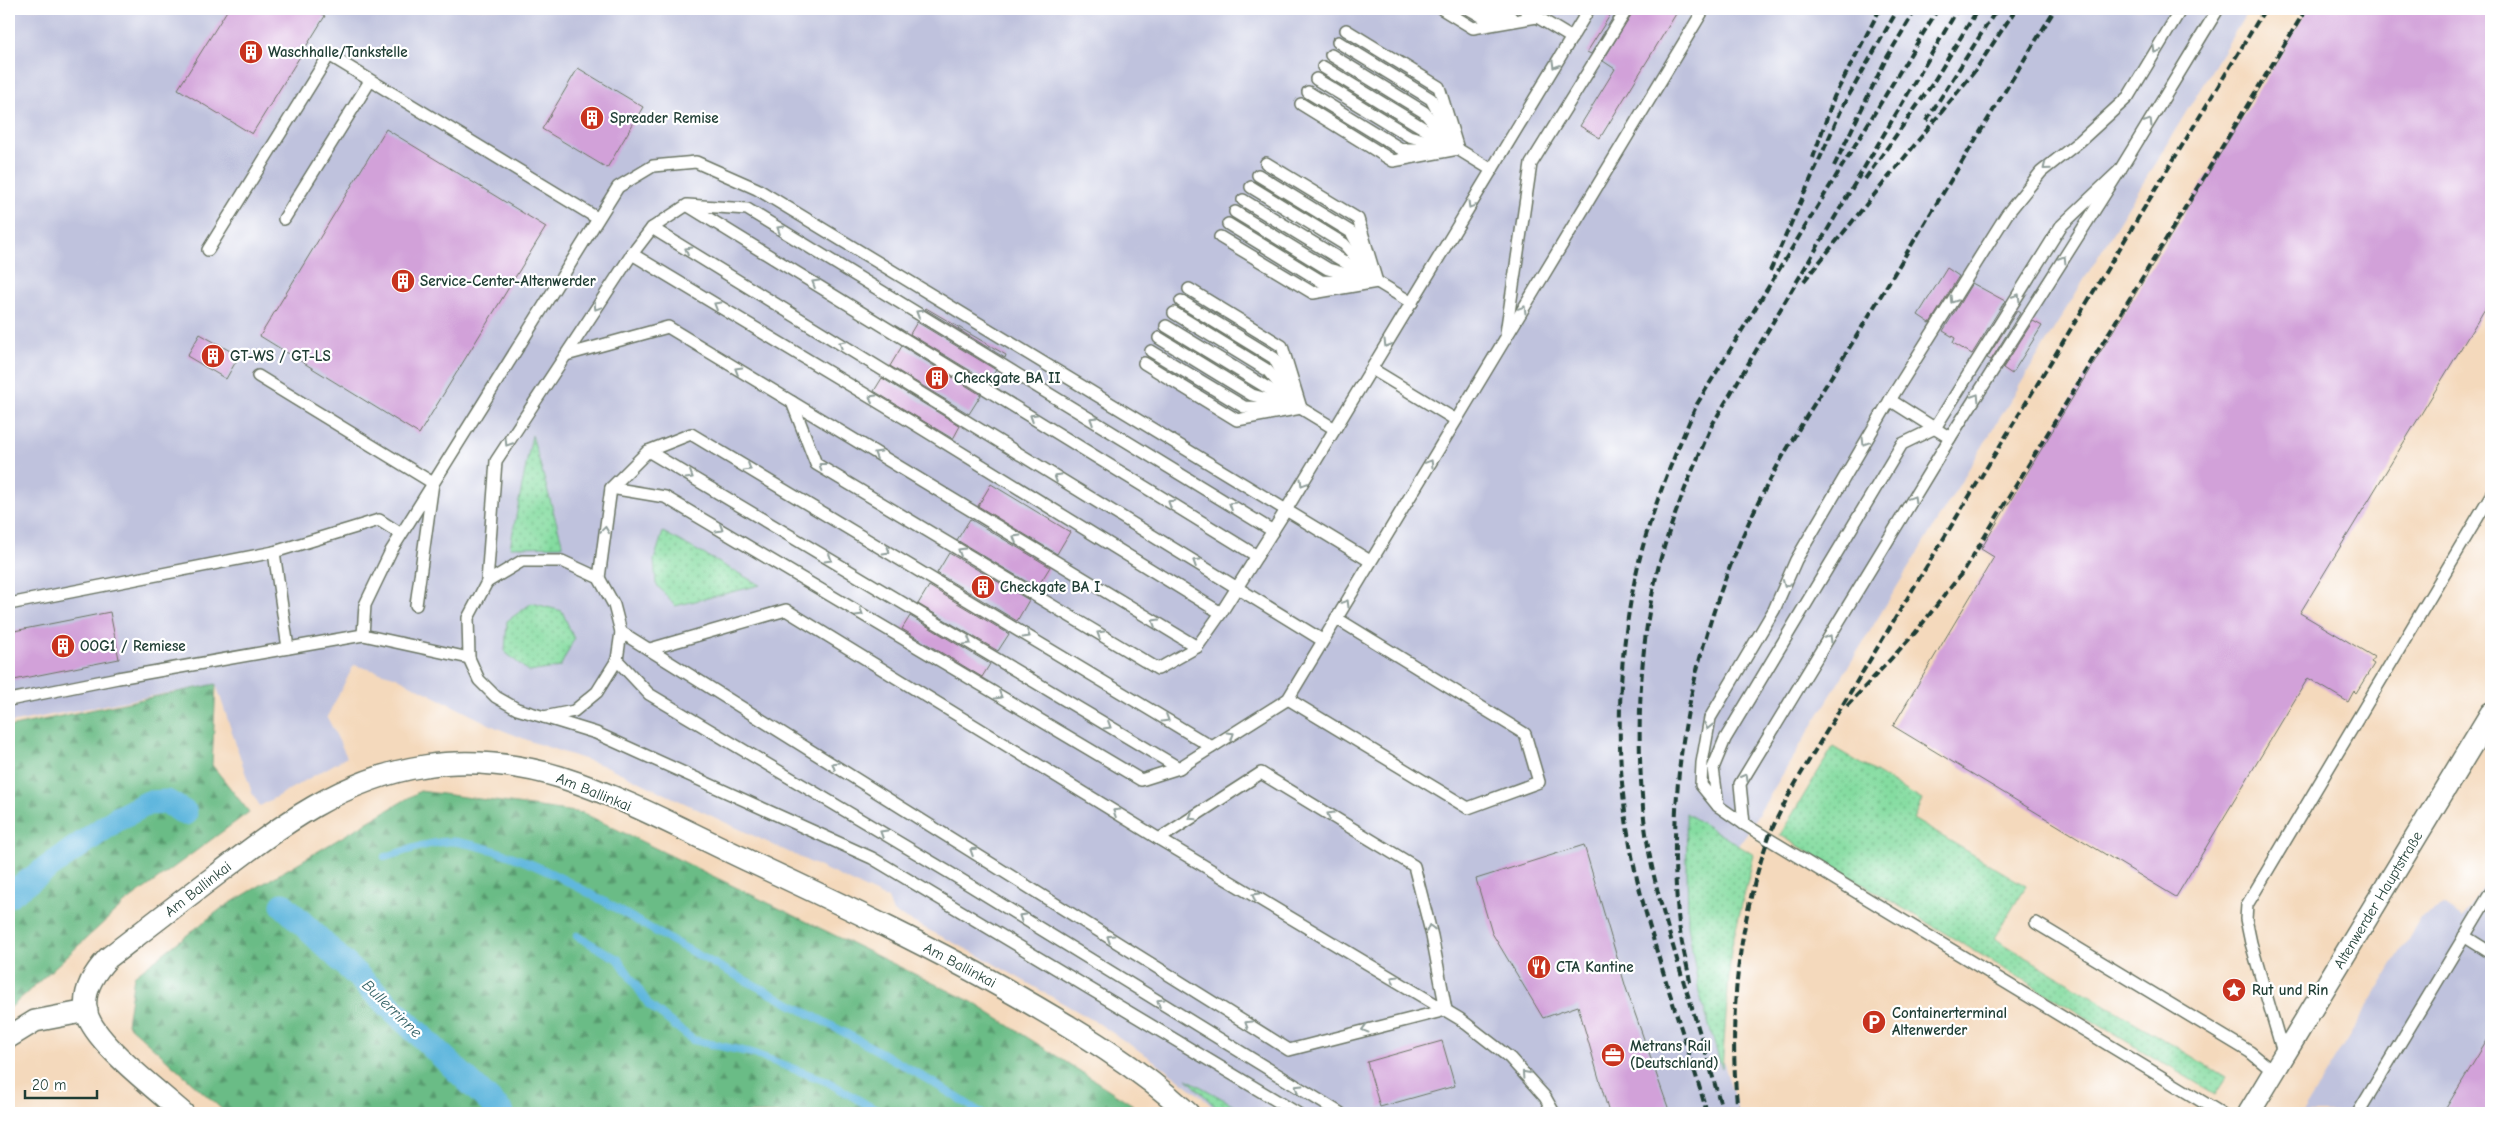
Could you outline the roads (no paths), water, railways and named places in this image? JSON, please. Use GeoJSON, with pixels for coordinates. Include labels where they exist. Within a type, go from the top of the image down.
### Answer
{"type":"FeatureCollection","features":[{"type":"Feature","properties":{"kind":"street","name":"Altenwerder Hauptstraße"},"geometry":{"type":"LineString","coordinates":[[2249,1113],[2491,713]]}},
{"type":"Feature","properties":{"kind":"street","name":"Am Ballinkai"},"geometry":{"type":"LineString","coordinates":[[87,1011],[89,984],[108,958],[252,848],[314,805],[354,784],[398,771],[427,765],[496,764],[558,777],[589,788],[884,925],[981,975],[1074,1028],[1126,1063],[1188,1113]]}},
{"type":"Feature","properties":{"kind":"street"},"geometry":{"type":"LineString","coordinates":[[9,1037],[35,1021],[87,1011],[95,1029],[130,1066],[183,1113]]}},
{"type":"Feature","properties":{"kind":"lane"},"geometry":{"type":"LineString","coordinates":[[1442,9],[1474,28],[1534,11]]}},
{"type":"Feature","properties":{"kind":"lane"},"geometry":{"type":"LineString","coordinates":[[1469,9],[1481,16],[1534,11]]}},
{"type":"Feature","properties":{"kind":"lane"},"geometry":{"type":"LineString","coordinates":[[1507,9],[1534,11]]}},
{"type":"Feature","properties":{"kind":"lane"},"geometry":{"type":"LineString","coordinates":[[1524,9],[1534,11],[1572,38]]}},
{"type":"Feature","properties":{"kind":"lane"},"geometry":{"type":"LineString","coordinates":[[792,402],[816,464],[1158,669],[1197,647],[1221,614],[1589,9]]}},
{"type":"Feature","properties":{"kind":"lane"},"geometry":{"type":"LineString","coordinates":[[1505,339],[1531,164],[1627,9]]}},
{"type":"Feature","properties":{"kind":"lane"},"geometry":{"type":"LineString","coordinates":[[611,488],[666,497],[1141,780],[1179,768],[1288,699],[1704,9]]}},
{"type":"Feature","properties":{"kind":"lane"},"geometry":{"type":"LineString","coordinates":[[2181,9],[2128,97],[2080,141],[2040,172],[2007,214],[1890,400],[1796,560],[1774,610],[1710,718],[1702,763],[1701,785],[1718,806],[1744,824],[2221,1113]]}},
{"type":"Feature","properties":{"kind":"lane"},"geometry":{"type":"LineString","coordinates":[[1744,824],[1740,784],[1950,438],[2120,170],[2218,9]]}},
{"type":"Feature","properties":{"kind":"lane"},"geometry":{"type":"LineString","coordinates":[[1346,30],[1438,87],[1458,149]]}},
{"type":"Feature","properties":{"kind":"lane"},"geometry":{"type":"LineString","coordinates":[[1338,42],[1431,99],[1458,149]]}},
{"type":"Feature","properties":{"kind":"lane"},"geometry":{"type":"LineString","coordinates":[[208,250],[329,55],[597,218]]}},
{"type":"Feature","properties":{"kind":"lane"},"geometry":{"type":"LineString","coordinates":[[1331,55],[1424,112],[1458,149]]}},
{"type":"Feature","properties":{"kind":"lane"},"geometry":{"type":"LineString","coordinates":[[1323,67],[1492,170]]}},
{"type":"Feature","properties":{"kind":"lane"},"geometry":{"type":"LineString","coordinates":[[1316,79],[1408,136],[1458,149]]}},
{"type":"Feature","properties":{"kind":"lane"},"geometry":{"type":"LineString","coordinates":[[284,219],[370,80]]}},
{"type":"Feature","properties":{"kind":"lane"},"geometry":{"type":"LineString","coordinates":[[1308,92],[1401,149],[1458,149]]}},
{"type":"Feature","properties":{"kind":"lane"},"geometry":{"type":"LineString","coordinates":[[1300,104],[1393,161],[1458,149]]}},
{"type":"Feature","properties":{"kind":"lane"},"geometry":{"type":"LineString","coordinates":[[363,635],[366,605],[402,534],[618,187],[652,166],[696,162],[757,189],[1370,561]]}},
{"type":"Feature","properties":{"kind":"lane"},"geometry":{"type":"LineString","coordinates":[[1266,163],[1358,220],[1377,282]]}},
{"type":"Feature","properties":{"kind":"lane"},"geometry":{"type":"LineString","coordinates":[[1718,806],[1713,768],[1724,739],[1902,444],[1935,428],[2062,226],[2120,170]]}},
{"type":"Feature","properties":{"kind":"lane"},"geometry":{"type":"LineString","coordinates":[[1258,175],[1351,232],[1377,282]]}},
{"type":"Feature","properties":{"kind":"lane"},"geometry":{"type":"LineString","coordinates":[[1251,187],[1344,244],[1377,282]]}},
{"type":"Feature","properties":{"kind":"lane"},"geometry":{"type":"LineString","coordinates":[[1243,200],[1412,302]]}},
{"type":"Feature","properties":{"kind":"lane"},"geometry":{"type":"LineString","coordinates":[[687,205],[1257,556]]}},
{"type":"Feature","properties":{"kind":"lane"},"geometry":{"type":"LineString","coordinates":[[1273,530],[747,209],[687,205],[652,228],[632,254],[496,461],[487,582],[468,618],[469,658],[479,680],[496,697],[517,709],[596,733],[872,858],[1297,1113]]}},
{"type":"Feature","properties":{"kind":"lane"},"geometry":{"type":"LineString","coordinates":[[1235,212],[1328,269],[1377,282]]}},
{"type":"Feature","properties":{"kind":"lane"},"geometry":{"type":"LineString","coordinates":[[1228,224],[1321,281],[1377,282]]}},
{"type":"Feature","properties":{"kind":"lane"},"geometry":{"type":"LineString","coordinates":[[652,228],[1322,640]]}},
{"type":"Feature","properties":{"kind":"lane"},"geometry":{"type":"LineString","coordinates":[[1220,237],[1313,294],[1377,282]]}},
{"type":"Feature","properties":{"kind":"lane"},"geometry":{"type":"LineString","coordinates":[[632,254],[913,423],[1221,614]]}},
{"type":"Feature","properties":{"kind":"lane"},"geometry":{"type":"LineString","coordinates":[[1189,289],[1282,346],[1301,408]]}},
{"type":"Feature","properties":{"kind":"lane"},"geometry":{"type":"LineString","coordinates":[[1181,301],[1274,358],[1301,408]]}},
{"type":"Feature","properties":{"kind":"lane"},"geometry":{"type":"LineString","coordinates":[[1174,313],[1267,370],[1301,408]]}},
{"type":"Feature","properties":{"kind":"lane"},"geometry":{"type":"LineString","coordinates":[[1166,326],[1335,429]]}},
{"type":"Feature","properties":{"kind":"lane"},"geometry":{"type":"LineString","coordinates":[[566,355],[668,327],[1197,647]]}},
{"type":"Feature","properties":{"kind":"lane"},"geometry":{"type":"LineString","coordinates":[[1159,338],[1252,395],[1301,408]]}},
{"type":"Feature","properties":{"kind":"lane"},"geometry":{"type":"LineString","coordinates":[[1151,351],[1244,407],[1301,408]]}},
{"type":"Feature","properties":{"kind":"lane"},"geometry":{"type":"LineString","coordinates":[[1144,363],[1237,420],[1301,408]]}},
{"type":"Feature","properties":{"kind":"lane"},"geometry":{"type":"LineString","coordinates":[[1372,368],[1456,420]]}},
{"type":"Feature","properties":{"kind":"lane"},"geometry":{"type":"LineString","coordinates":[[258,376],[433,484]]}},
{"type":"Feature","properties":{"kind":"lane"},"geometry":{"type":"LineString","coordinates":[[1890,400],[1950,438]]}},
{"type":"Feature","properties":{"kind":"lane"},"geometry":{"type":"LineString","coordinates":[[599,578],[611,488],[648,450],[691,434],[1212,746]]}},
{"type":"Feature","properties":{"kind":"lane"},"geometry":{"type":"LineString","coordinates":[[648,450],[1179,768]]}},
{"type":"Feature","properties":{"kind":"lane"},"geometry":{"type":"LineString","coordinates":[[416,605],[433,484]]}},
{"type":"Feature","properties":{"kind":"lane"},"geometry":{"type":"LineString","coordinates":[[2279,1064],[2246,919],[2247,905],[2491,495]]}},
{"type":"Feature","properties":{"kind":"lane"},"geometry":{"type":"LineString","coordinates":[[9,604],[274,552],[379,520],[402,534]]}},
{"type":"Feature","properties":{"kind":"lane"},"geometry":{"type":"LineString","coordinates":[[274,552],[288,648]]}},
{"type":"Feature","properties":{"kind":"lane"},"geometry":{"type":"LineString","coordinates":[[487,582],[522,561],[562,561],[599,578],[614,604],[620,632],[617,660],[597,692],[574,711],[544,717]]}},
{"type":"Feature","properties":{"kind":"lane"},"geometry":{"type":"LineString","coordinates":[[650,649],[786,610],[1159,839],[1446,1010],[1487,1038],[1510,1058],[1544,1097],[1554,1113]]}},
{"type":"Feature","properties":{"kind":"lane"},"geometry":{"type":"LineString","coordinates":[[1288,699],[1468,808],[1539,782],[1524,734],[1336,618]]}},
{"type":"Feature","properties":{"kind":"lane"},"geometry":{"type":"LineString","coordinates":[[620,632],[1289,1050],[1446,1010]]}},
{"type":"Feature","properties":{"kind":"lane"},"geometry":{"type":"LineString","coordinates":[[9,700],[363,635],[469,658]]}},
{"type":"Feature","properties":{"kind":"lane"},"geometry":{"type":"LineString","coordinates":[[617,660],[649,694],[950,873],[1340,1113]]}},
{"type":"Feature","properties":{"kind":"lane"},"geometry":{"type":"LineString","coordinates":[[1159,839],[1261,772],[1414,866],[1432,936],[1446,1010]]}},
{"type":"Feature","properties":{"kind":"lane"},"geometry":{"type":"LineString","coordinates":[[2358,1113],[2491,892]]}},
{"type":"Feature","properties":{"kind":"lane"},"geometry":{"type":"LineString","coordinates":[[2036,923],[2250,1052],[2279,1064]]}},
{"type":"Feature","properties":{"kind":"lane"},"geometry":{"type":"LineString","coordinates":[[2464,936],[2491,953]]}},
{"type":"Feature","properties":{"kind":"waterway","name":"Bullerrinne"},"geometry":{"type":"LineString","coordinates":[[9,895],[117,819],[148,803],[167,802],[185,813]]}},
{"type":"Feature","properties":{"kind":"waterway"},"geometry":{"type":"LineString","coordinates":[[385,857],[441,842],[458,842],[489,849],[519,859],[577,886],[687,949],[873,1048],[946,1090],[981,1113]]}},
{"type":"Feature","properties":{"kind":"waterway","name":"Bullerrinne"},"geometry":{"type":"LineString","coordinates":[[283,905],[502,1113]]}},
{"type":"Feature","properties":{"kind":"waterway"},"geometry":{"type":"LineString","coordinates":[[577,936],[619,960],[649,1005],[693,1040],[752,1053],[828,1082],[881,1113]]}},
{"type":"Feature","properties":{"kind":"railway"},"geometry":{"type":"LineString","coordinates":[[1813,158],[1834,97],[1880,9]]}},
{"type":"Feature","properties":{"kind":"railway"},"geometry":{"type":"LineString","coordinates":[[1770,271],[1844,104],[1898,9]]}},
{"type":"Feature","properties":{"kind":"railway"},"geometry":{"type":"LineString","coordinates":[[1834,166],[1886,59],[1916,9]]}},
{"type":"Feature","properties":{"kind":"railway"},"geometry":{"type":"LineString","coordinates":[[1707,1113],[1651,932],[1628,836],[1621,766],[1620,694],[1627,624],[1638,565],[1644,541],[1668,471],[1697,404],[1938,9]]}},
{"type":"Feature","properties":{"kind":"railway"},"geometry":{"type":"LineString","coordinates":[[1723,1113],[1660,901],[1644,818],[1640,751],[1641,680],[1649,609],[1656,576],[1675,514],[1712,425],[1958,9]]}},
{"type":"Feature","properties":{"kind":"railway"},"geometry":{"type":"LineString","coordinates":[[1865,179],[1931,86],[1978,9]]}},
{"type":"Feature","properties":{"kind":"railway"},"geometry":{"type":"LineString","coordinates":[[1926,121],[1997,9]]}},
{"type":"Feature","properties":{"kind":"railway"},"geometry":{"type":"LineString","coordinates":[[1804,281],[1974,72],[2016,9]]}},
{"type":"Feature","properties":{"kind":"railway"},"geometry":{"type":"LineString","coordinates":[[1690,982],[1679,924],[1675,869],[1676,814],[1681,759],[1689,705],[1702,651],[1718,599],[1738,547],[1761,497],[1786,451],[2055,9]]}},
{"type":"Feature","properties":{"kind":"railway"},"geometry":{"type":"LineString","coordinates":[[1738,1113],[1734,1044],[1735,1010],[1742,942],[1748,908],[1757,875],[1776,820],[1811,757],[2265,9]]}},
{"type":"Feature","properties":{"kind":"railway"},"geometry":{"type":"LineString","coordinates":[[1847,706],[1915,633],[1965,569],[2306,9]]}},
{"type":"Feature","properties":{"kind":"place","name":"Waschhalle/Tankstelle"},"geometry":{"type":"Point","coordinates":[251,52]}},
{"type":"Feature","properties":{"kind":"place","name":"Spreader Remise"},"geometry":{"type":"Point","coordinates":[592,118]}},
{"type":"Feature","properties":{"kind":"place","name":"Service-Center-Altenwerder"},"geometry":{"type":"Point","coordinates":[403,281]}},
{"type":"Feature","properties":{"kind":"place","name":"GT-WS / GT-LS"},"geometry":{"type":"Point","coordinates":[213,356]}},
{"type":"Feature","properties":{"kind":"place","name":"Checkgate BA II"},"geometry":{"type":"Point","coordinates":[937,378]}},
{"type":"Feature","properties":{"kind":"place","name":"Checkgate BA I"},"geometry":{"type":"Point","coordinates":[983,587]}},
{"type":"Feature","properties":{"kind":"place","name":"OOG1 / Remiese"},"geometry":{"type":"Point","coordinates":[63,646]}},
{"type":"Feature","properties":{"kind":"place","name":"CTA Kantine"},"geometry":{"type":"Point","coordinates":[1539,967]}},
{"type":"Feature","properties":{"kind":"place","name":"Rut und Rin"},"geometry":{"type":"Point","coordinates":[2234,990]}},
{"type":"Feature","properties":{"kind":"place","name":"Containerterminal Altenwerder"},"geometry":{"type":"Point","coordinates":[1874,1022]}},
{"type":"Feature","properties":{"kind":"place","name":"Metrans Rail (Deutschland)"},"geometry":{"type":"Point","coordinates":[1613,1055]}}]}
